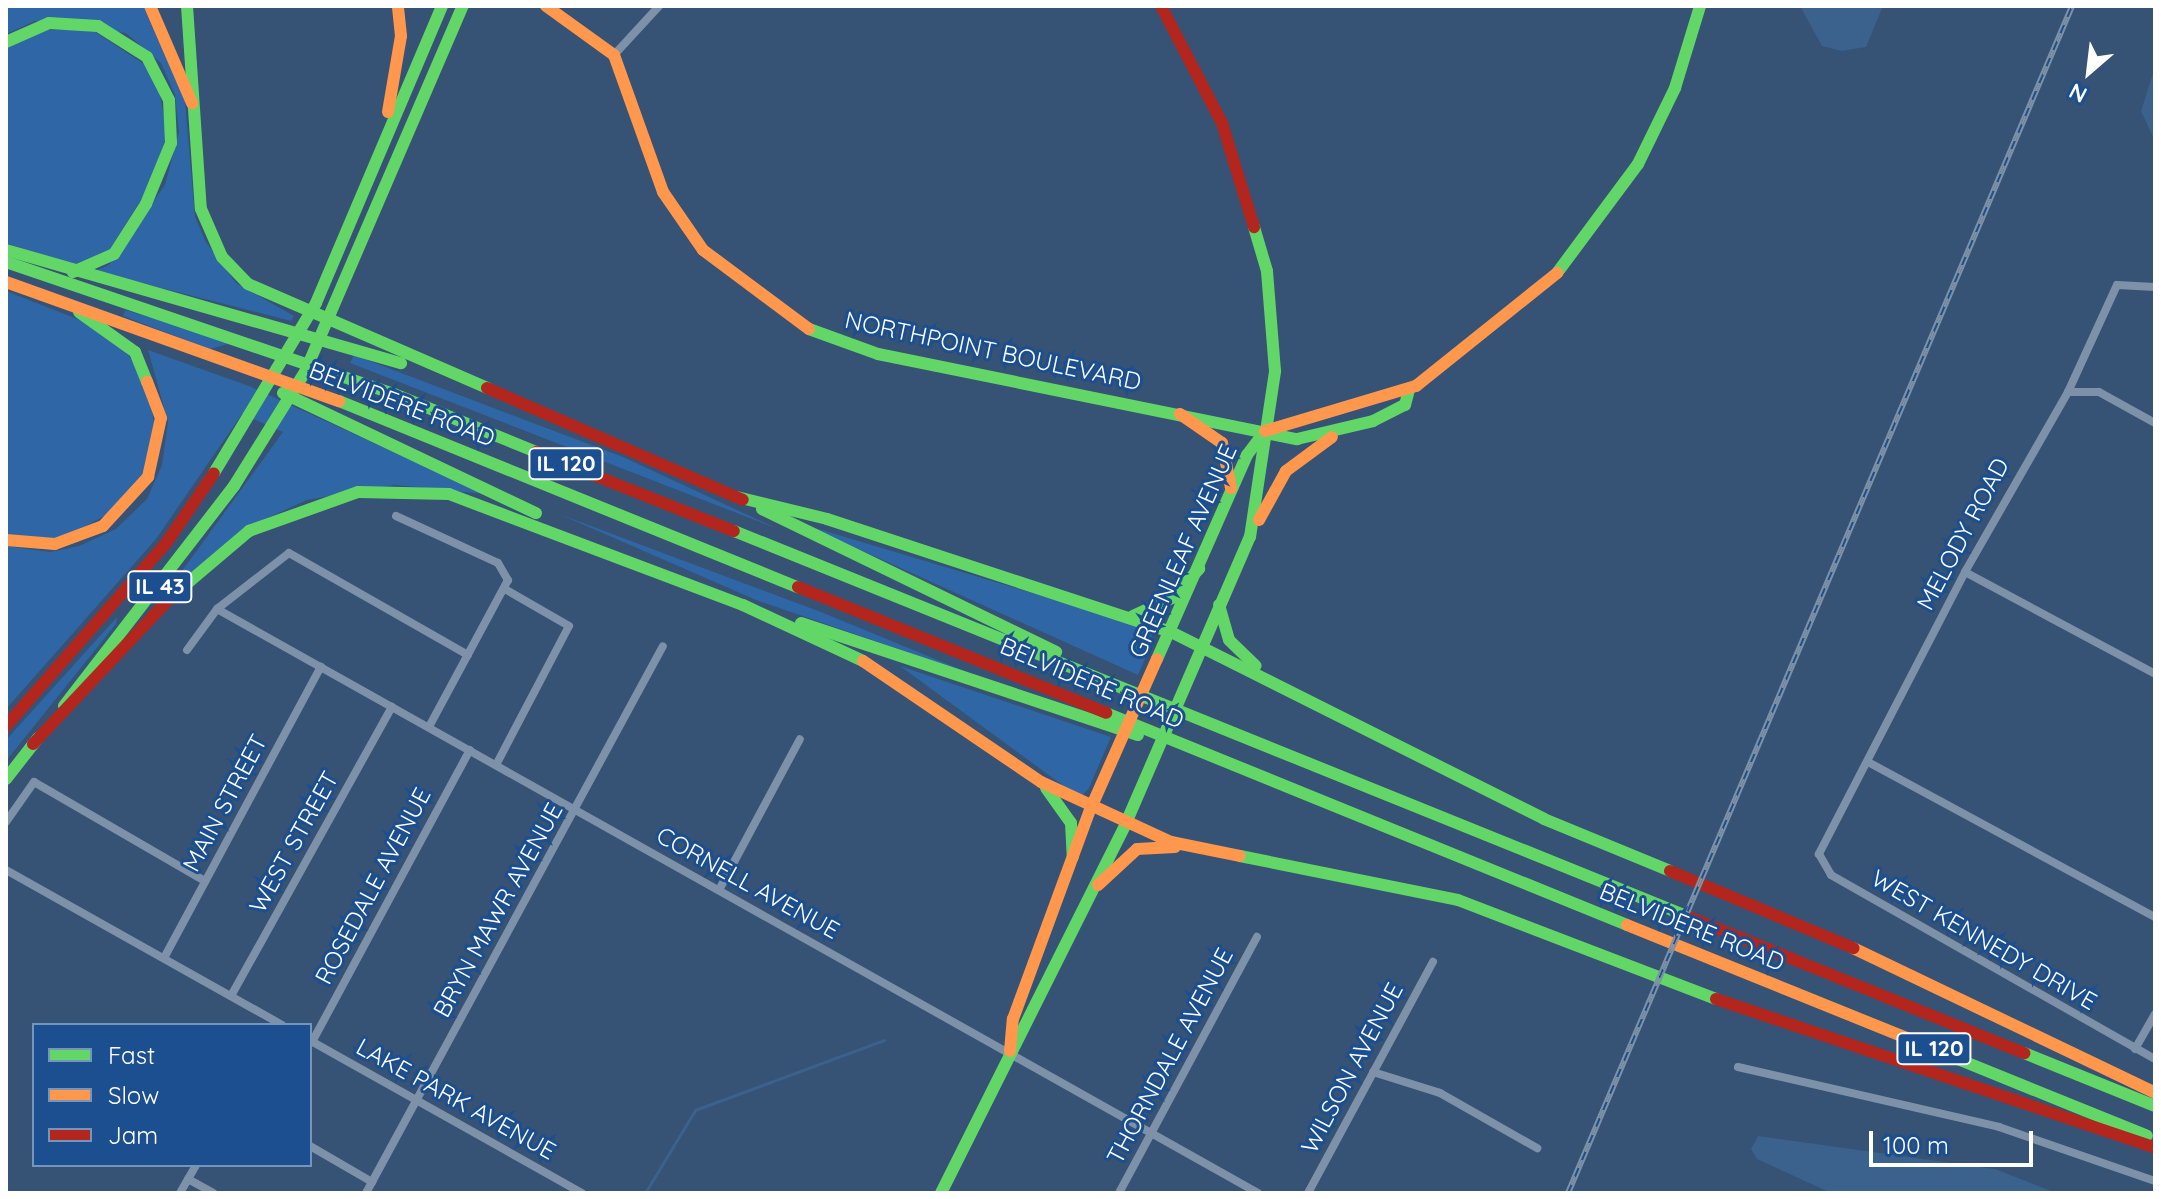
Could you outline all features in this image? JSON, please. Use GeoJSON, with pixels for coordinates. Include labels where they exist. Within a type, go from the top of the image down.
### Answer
{"type":"FeatureCollection","features":[{"type":"Feature","properties":{"kind":"main road"},"geometry":{"type":"LineString","coordinates":[[150,6],[192,103]]}},
{"type":"Feature","properties":{"kind":"main road"},"geometry":{"type":"LineString","coordinates":[[187,6],[201,209],[209,236],[238,275],[266,296],[737,497],[1119,684]]}},
{"type":"Feature","properties":{"kind":"main road"},"geometry":{"type":"LineString","coordinates":[[376,161],[395,86],[398,6]]}},
{"type":"Feature","properties":{"kind":"main road","name":"IL 43"},"geometry":{"type":"LineString","coordinates":[[6,726],[167,542],[257,412],[316,303],[442,6]]}},
{"type":"Feature","properties":{"kind":"main road","name":"IL 43"},"geometry":{"type":"LineString","coordinates":[[6,779],[157,590],[276,422],[336,311],[463,6]]}},
{"type":"Feature","properties":{"kind":"main road"},"geometry":{"type":"LineString","coordinates":[[546,6],[614,55]]}},
{"type":"Feature","properties":{"kind":"main road"},"geometry":{"type":"LineString","coordinates":[[1161,6],[1222,123],[1267,271],[1275,371],[1265,431],[1409,390],[1517,312],[1590,237],[1652,139],[1700,6]]}},
{"type":"Feature","properties":{"kind":"main road"},"geometry":{"type":"LineString","coordinates":[[6,42],[49,23],[98,26],[147,57],[169,100],[171,143],[146,204],[114,254],[73,272]]}},
{"type":"Feature","properties":{"kind":"main road","name":"NORTHPOINT BOULEVARD"},"geometry":{"type":"LineString","coordinates":[[614,55],[663,192],[708,255],[792,321],[878,354],[1174,410],[1297,439],[1350,431]]}},
{"type":"Feature","properties":{"kind":"main road"},"geometry":{"type":"LineString","coordinates":[[6,250],[73,272],[306,331],[499,398]]}},
{"type":"Feature","properties":{"kind":"main road","name":"BELVIDERE ROAD"},"geometry":{"type":"LineString","coordinates":[[6,262],[299,358],[1119,684],[2155,1106]]}},
{"type":"Feature","properties":{"kind":"main road","name":"BELVIDERE ROAD"},"geometry":{"type":"LineString","coordinates":[[6,282],[79,312],[344,403],[1100,716],[1641,930],[2155,1139]]}},
{"type":"Feature","properties":{"kind":"main road"},"geometry":{"type":"LineString","coordinates":[[6,540],[55,544],[103,526],[148,477],[156,454],[161,418],[135,352],[79,312]]}},
{"type":"Feature","properties":{"kind":"main road"},"geometry":{"type":"LineString","coordinates":[[202,356],[622,556]]}},
{"type":"Feature","properties":{"kind":"main road"},"geometry":{"type":"LineString","coordinates":[[1250,537],[1286,471],[1323,440],[1405,405],[1409,390]]}},
{"type":"Feature","properties":{"kind":"main road"},"geometry":{"type":"LineString","coordinates":[[1174,410],[1222,443],[1231,463],[1231,494]]}},
{"type":"Feature","properties":{"kind":"main road","name":"GREENLEAF AVENUE"},"geometry":{"type":"LineString","coordinates":[[1009,1056],[1013,1019],[1090,810],[1231,494],[1265,431]]}},
{"type":"Feature","properties":{"kind":"main road","name":"GREENLEAF AVENUE"},"geometry":{"type":"LineString","coordinates":[[941,1193],[1098,885],[1250,537],[1269,448],[1265,431]]}},
{"type":"Feature","properties":{"kind":"main road"},"geometry":{"type":"LineString","coordinates":[[33,744],[217,552],[314,502],[360,491],[449,494],[622,556],[743,605],[877,668],[1041,782],[1090,810],[1190,846],[1458,900],[1701,992],[2155,1148]]}},
{"type":"Feature","properties":{"kind":"main road"},"geometry":{"type":"LineString","coordinates":[[737,497],[1132,617],[1202,645],[1491,794],[1740,899],[2155,1093]]}},
{"type":"Feature","properties":{"kind":"main road"},"geometry":{"type":"LineString","coordinates":[[1132,617],[1172,598],[1199,569]]}},
{"type":"Feature","properties":{"kind":"main road"},"geometry":{"type":"LineString","coordinates":[[743,605],[1100,716]]}},
{"type":"Feature","properties":{"kind":"main road"},"geometry":{"type":"LineString","coordinates":[[1219,605],[1229,640],[1275,682]]}},
{"type":"Feature","properties":{"kind":"main road"},"geometry":{"type":"LineString","coordinates":[[1041,782],[1067,814],[1073,857]]}},
{"type":"Feature","properties":{"kind":"main road"},"geometry":{"type":"LineString","coordinates":[[1098,885],[1137,849],[1190,846]]}},
{"type":"Feature","properties":{"kind":"street"},"geometry":{"type":"LineString","coordinates":[[614,55],[659,6]]}},
{"type":"Feature","properties":{"kind":"street","name":"MELODY ROAD"},"geometry":{"type":"LineString","coordinates":[[1826,838],[1965,572],[2068,392],[2117,285],[2134,280],[2155,287]]}},
{"type":"Feature","properties":{"kind":"street"},"geometry":{"type":"LineString","coordinates":[[2068,392],[2099,392],[2155,423]]}},
{"type":"Feature","properties":{"kind":"street"},"geometry":{"type":"LineString","coordinates":[[396,516],[498,563],[505,589],[429,727]]}},
{"type":"Feature","properties":{"kind":"street"},"geometry":{"type":"LineString","coordinates":[[187,650],[217,609],[289,553],[468,655]]}},
{"type":"Feature","properties":{"kind":"street"},"geometry":{"type":"LineString","coordinates":[[1965,572],[2155,674]]}},
{"type":"Feature","properties":{"kind":"street"},"geometry":{"type":"LineString","coordinates":[[496,765],[568,625],[505,589]]}},
{"type":"Feature","properties":{"kind":"street","name":"CORNELL AVENUE"},"geometry":{"type":"LineString","coordinates":[[217,609],[1258,1193]]}},
{"type":"Feature","properties":{"kind":"street","name":"BRYN MAWR AVENUE"},"geometry":{"type":"LineString","coordinates":[[366,1193],[663,646]]}},
{"type":"Feature","properties":{"kind":"street","name":"MAIN STREET"},"geometry":{"type":"LineString","coordinates":[[164,958],[321,667]]}},
{"type":"Feature","properties":{"kind":"street","name":"WEST STREET"},"geometry":{"type":"LineString","coordinates":[[231,996],[392,707]]}},
{"type":"Feature","properties":{"kind":"street"},"geometry":{"type":"LineString","coordinates":[[719,890],[800,739]]}},
{"type":"Feature","properties":{"kind":"street","name":"ROSEDALE AVENUE"},"geometry":{"type":"LineString","coordinates":[[312,1039],[470,750]]}},
{"type":"Feature","properties":{"kind":"street"},"geometry":{"type":"LineString","coordinates":[[1868,762],[2155,917]]}},
{"type":"Feature","properties":{"kind":"street"},"geometry":{"type":"LineString","coordinates":[[6,822],[34,782],[205,881]]}},
{"type":"Feature","properties":{"kind":"street","name":"WEST KENNEDY DRIVE"},"geometry":{"type":"LineString","coordinates":[[1826,838],[1819,854],[1831,875],[2155,1059]]}},
{"type":"Feature","properties":{"kind":"street"},"geometry":{"type":"LineString","coordinates":[[6,870],[276,1023]]}},
{"type":"Feature","properties":{"kind":"street","name":"THORNDALE AVENUE"},"geometry":{"type":"LineString","coordinates":[[1119,1193],[1257,937]]}},
{"type":"Feature","properties":{"kind":"street","name":"WILSON AVENUE"},"geometry":{"type":"LineString","coordinates":[[1308,1193],[1433,962]]}},
{"type":"Feature","properties":{"kind":"street"},"geometry":{"type":"LineString","coordinates":[[2135,1049],[2155,1014]]}},
{"type":"Feature","properties":{"kind":"street","name":"LAKE PARK AVENUE"},"geometry":{"type":"LineString","coordinates":[[312,1042],[582,1193]]}},
{"type":"Feature","properties":{"kind":"street"},"geometry":{"type":"LineString","coordinates":[[1738,1067],[1999,1127],[2155,1181]]}},
{"type":"Feature","properties":{"kind":"street"},"geometry":{"type":"LineString","coordinates":[[1373,1072],[1440,1093],[1537,1148]]}},
{"type":"Feature","properties":{"kind":"street"},"geometry":{"type":"LineString","coordinates":[[312,1147],[372,1182]]}},
{"type":"Feature","properties":{"kind":"street"},"geometry":{"type":"LineString","coordinates":[[180,1193],[195,1167]]}},
{"type":"Feature","properties":{"kind":"street"},"geometry":{"type":"LineString","coordinates":[[188,1179],[213,1193]]}},
{"type":"Feature","properties":{"kind":"street"},"geometry":{"type":"LineString","coordinates":[[559,1193],[565,1184]]}},
{"type":"Feature","properties":{"kind":"shaded area"},"geometry":{"type":"Polygon","coordinates":[[[6,6],[143,6],[185,102],[195,217],[206,242],[236,283],[294,316],[291,321],[95,271],[109,265],[165,185],[179,132],[175,95],[161,63],[126,33],[35,21],[6,34],[6,6]]]}},
{"type":"Feature","properties":{"kind":"shaded area"},"geometry":{"type":"Polygon","coordinates":[[[1800,6],[1883,6],[1866,47],[1842,51],[1822,46],[1800,6]]]}},
{"type":"Feature","properties":{"kind":"shaded area"},"geometry":{"type":"Polygon","coordinates":[[[44,30],[92,30],[144,64],[159,89],[167,133],[152,182],[109,251],[73,265],[6,243],[6,48],[44,30]]]}},
{"type":"Feature","properties":{"kind":"shaded area"},"geometry":{"type":"Polygon","coordinates":[[[2155,67],[2155,141],[2141,111],[2155,67]]]}},
{"type":"Feature","properties":{"kind":"shaded area"},"geometry":{"type":"Polygon","coordinates":[[[6,291],[95,326],[126,351],[149,389],[155,430],[147,467],[119,508],[62,539],[6,535],[6,291]]]}},
{"type":"Feature","properties":{"kind":"shaded area"},"geometry":{"type":"Polygon","coordinates":[[[125,310],[219,338],[228,344],[210,349],[123,316],[125,310]]]}},
{"type":"Feature","properties":{"kind":"shaded area"},"geometry":{"type":"Polygon","coordinates":[[[148,350],[249,386],[485,494],[395,485],[307,500],[254,524],[158,604],[283,432],[242,414],[156,539],[6,709],[6,546],[50,552],[79,546],[116,529],[147,499],[162,465],[168,422],[148,350]]]}},
{"type":"Feature","properties":{"kind":"shaded area"},"geometry":{"type":"Polygon","coordinates":[[[354,355],[623,457],[778,529],[350,363],[354,355]]]}},
{"type":"Feature","properties":{"kind":"shaded area"},"geometry":{"type":"Polygon","coordinates":[[[559,514],[821,612],[974,675],[756,600],[559,514]]]}},
{"type":"Feature","properties":{"kind":"shaded area"},"geometry":{"type":"Polygon","coordinates":[[[805,525],[1152,629],[1151,645],[1138,675],[805,525]]]}},
{"type":"Feature","properties":{"kind":"shaded area"},"geometry":{"type":"Polygon","coordinates":[[[117,617],[116,624],[6,761],[6,740],[117,617]]]}},
{"type":"Feature","properties":{"kind":"shaded area"},"geometry":{"type":"Polygon","coordinates":[[[900,666],[1111,737],[1089,788],[1080,798],[900,666]]]}},
{"type":"Feature","properties":{"kind":"shaded area"},"geometry":{"type":"Polygon","coordinates":[[[1758,1136],[1995,1169],[2056,1193],[1831,1193],[1757,1159],[1751,1149],[1758,1136]]]}},
{"type":"Feature","properties":{"kind":"waterway"},"geometry":{"type":"LineString","coordinates":[[645,1193],[695,1110],[884,1040]]}},
{"type":"Feature","properties":{"kind":"railway"},"geometry":{"type":"LineString","coordinates":[[1568,1193],[2072,6]]}},
{"type":"Feature","properties":{"kind":"traffic: fast"},"geometry":{"type":"LineString","coordinates":[[187,6],[201,209],[222,257],[248,284],[487,388]]}},
{"type":"Feature","properties":{"kind":"traffic: fast"},"geometry":{"type":"LineString","coordinates":[[214,473],[316,303],[442,6]]}},
{"type":"Feature","properties":{"kind":"traffic: fast"},"geometry":{"type":"LineString","coordinates":[[64,706],[234,486],[305,372],[463,6]]}},
{"type":"Feature","properties":{"kind":"traffic: fast"},"geometry":{"type":"LineString","coordinates":[[1557,273],[1638,164],[1675,88],[1700,6]]}},
{"type":"Feature","properties":{"kind":"traffic: fast"},"geometry":{"type":"LineString","coordinates":[[6,42],[49,23],[98,26],[147,57],[169,100],[171,143],[146,204],[114,254],[73,272]]}},
{"type":"Feature","properties":{"kind":"traffic: fast"},"geometry":{"type":"LineString","coordinates":[[941,1193],[1126,823],[1250,537],[1275,371],[1267,271],[1254,227]]}},
{"type":"Feature","properties":{"kind":"traffic: fast"},"geometry":{"type":"LineString","coordinates":[[6,250],[401,363]]}},
{"type":"Feature","properties":{"kind":"traffic: fast"},"geometry":{"type":"LineString","coordinates":[[6,262],[394,394],[536,452]]}},
{"type":"Feature","properties":{"kind":"traffic: fast"},"geometry":{"type":"LineString","coordinates":[[79,312],[135,352],[147,382]]}},
{"type":"Feature","properties":{"kind":"traffic: fast"},"geometry":{"type":"LineString","coordinates":[[809,329],[878,354],[1297,439],[1373,421],[1405,405],[1409,390]]}},
{"type":"Feature","properties":{"kind":"traffic: fast"},"geometry":{"type":"LineString","coordinates":[[283,393],[536,513]]}},
{"type":"Feature","properties":{"kind":"traffic: fast"},"geometry":{"type":"LineString","coordinates":[[339,401],[798,587]]}},
{"type":"Feature","properties":{"kind":"traffic: fast"},"geometry":{"type":"LineString","coordinates":[[1157,659],[1247,455],[1265,431]]}},
{"type":"Feature","properties":{"kind":"traffic: fast"},"geometry":{"type":"LineString","coordinates":[[170,598],[249,531],[358,492],[449,494],[743,605],[863,661]]}},
{"type":"Feature","properties":{"kind":"traffic: fast"},"geometry":{"type":"LineString","coordinates":[[737,497],[827,519],[1171,632],[1544,819],[1670,871]]}},
{"type":"Feature","properties":{"kind":"traffic: fast"},"geometry":{"type":"LineString","coordinates":[[762,509],[1056,652]]}},
{"type":"Feature","properties":{"kind":"traffic: fast"},"geometry":{"type":"LineString","coordinates":[[734,531],[1689,917]]}},
{"type":"Feature","properties":{"kind":"traffic: fast"},"geometry":{"type":"LineString","coordinates":[[1133,616],[1172,598],[1199,569]]}},
{"type":"Feature","properties":{"kind":"traffic: fast"},"geometry":{"type":"LineString","coordinates":[[1219,605],[1229,640],[1256,666]]}},
{"type":"Feature","properties":{"kind":"traffic: fast"},"geometry":{"type":"LineString","coordinates":[[801,623],[1138,735]]}},
{"type":"Feature","properties":{"kind":"traffic: fast"},"geometry":{"type":"LineString","coordinates":[[1106,713],[1627,925]]}},
{"type":"Feature","properties":{"kind":"traffic: fast"},"geometry":{"type":"LineString","coordinates":[[6,779],[38,738]]}},
{"type":"Feature","properties":{"kind":"traffic: fast"},"geometry":{"type":"LineString","coordinates":[[1046,788],[1071,823],[1073,857]]}},
{"type":"Feature","properties":{"kind":"traffic: fast"},"geometry":{"type":"LineString","coordinates":[[1240,856],[1458,900],[1716,999]]}},
{"type":"Feature","properties":{"kind":"traffic: fast"},"geometry":{"type":"LineString","coordinates":[[1916,1042],[2147,1136]]}},
{"type":"Feature","properties":{"kind":"traffic: fast"},"geometry":{"type":"LineString","coordinates":[[2024,1053],[2155,1106]]}},
{"type":"Feature","properties":{"kind":"traffic: slow"},"geometry":{"type":"LineString","coordinates":[[150,6],[192,103]]}},
{"type":"Feature","properties":{"kind":"traffic: slow"},"geometry":{"type":"LineString","coordinates":[[388,112],[401,36],[398,6]]}},
{"type":"Feature","properties":{"kind":"traffic: slow"},"geometry":{"type":"LineString","coordinates":[[546,6],[614,55],[663,192],[703,250],[809,329]]}},
{"type":"Feature","properties":{"kind":"traffic: slow"},"geometry":{"type":"LineString","coordinates":[[1265,431],[1416,386],[1557,273]]}},
{"type":"Feature","properties":{"kind":"traffic: slow"},"geometry":{"type":"LineString","coordinates":[[6,282],[339,401]]}},
{"type":"Feature","properties":{"kind":"traffic: slow"},"geometry":{"type":"LineString","coordinates":[[6,540],[55,544],[103,526],[148,477],[161,418],[147,382]]}},
{"type":"Feature","properties":{"kind":"traffic: slow"},"geometry":{"type":"LineString","coordinates":[[1180,414],[1222,443],[1231,488]]}},
{"type":"Feature","properties":{"kind":"traffic: slow"},"geometry":{"type":"LineString","coordinates":[[1259,520],[1286,471],[1332,437]]}},
{"type":"Feature","properties":{"kind":"traffic: slow"},"geometry":{"type":"LineString","coordinates":[[1010,1051],[1013,1019],[1090,810],[1157,659]]}},
{"type":"Feature","properties":{"kind":"traffic: slow"},"geometry":{"type":"LineString","coordinates":[[863,661],[1041,782],[1171,842],[1240,856]]}},
{"type":"Feature","properties":{"kind":"traffic: slow"},"geometry":{"type":"LineString","coordinates":[[1098,885],[1137,849],[1175,847]]}},
{"type":"Feature","properties":{"kind":"traffic: slow"},"geometry":{"type":"LineString","coordinates":[[1627,925],[1916,1042]]}},
{"type":"Feature","properties":{"kind":"traffic: slow"},"geometry":{"type":"LineString","coordinates":[[1853,948],[2155,1093]]}},
{"type":"Feature","properties":{"kind":"traffic: jam"},"geometry":{"type":"LineString","coordinates":[[1161,6],[1222,123],[1254,227]]}},
{"type":"Feature","properties":{"kind":"traffic: jam"},"geometry":{"type":"LineString","coordinates":[[487,388],[743,500]]}},
{"type":"Feature","properties":{"kind":"traffic: jam"},"geometry":{"type":"LineString","coordinates":[[536,452],[734,531]]}},
{"type":"Feature","properties":{"kind":"traffic: jam"},"geometry":{"type":"LineString","coordinates":[[6,726],[167,542],[214,473]]}},
{"type":"Feature","properties":{"kind":"traffic: jam"},"geometry":{"type":"LineString","coordinates":[[798,587],[1106,713]]}},
{"type":"Feature","properties":{"kind":"traffic: jam"},"geometry":{"type":"LineString","coordinates":[[33,744],[170,598]]}},
{"type":"Feature","properties":{"kind":"traffic: jam"},"geometry":{"type":"LineString","coordinates":[[1670,871],[1853,948]]}},
{"type":"Feature","properties":{"kind":"traffic: jam"},"geometry":{"type":"LineString","coordinates":[[1689,917],[2024,1053]]}},
{"type":"Feature","properties":{"kind":"traffic: jam"},"geometry":{"type":"LineString","coordinates":[[1716,999],[2155,1148]]}}]}
